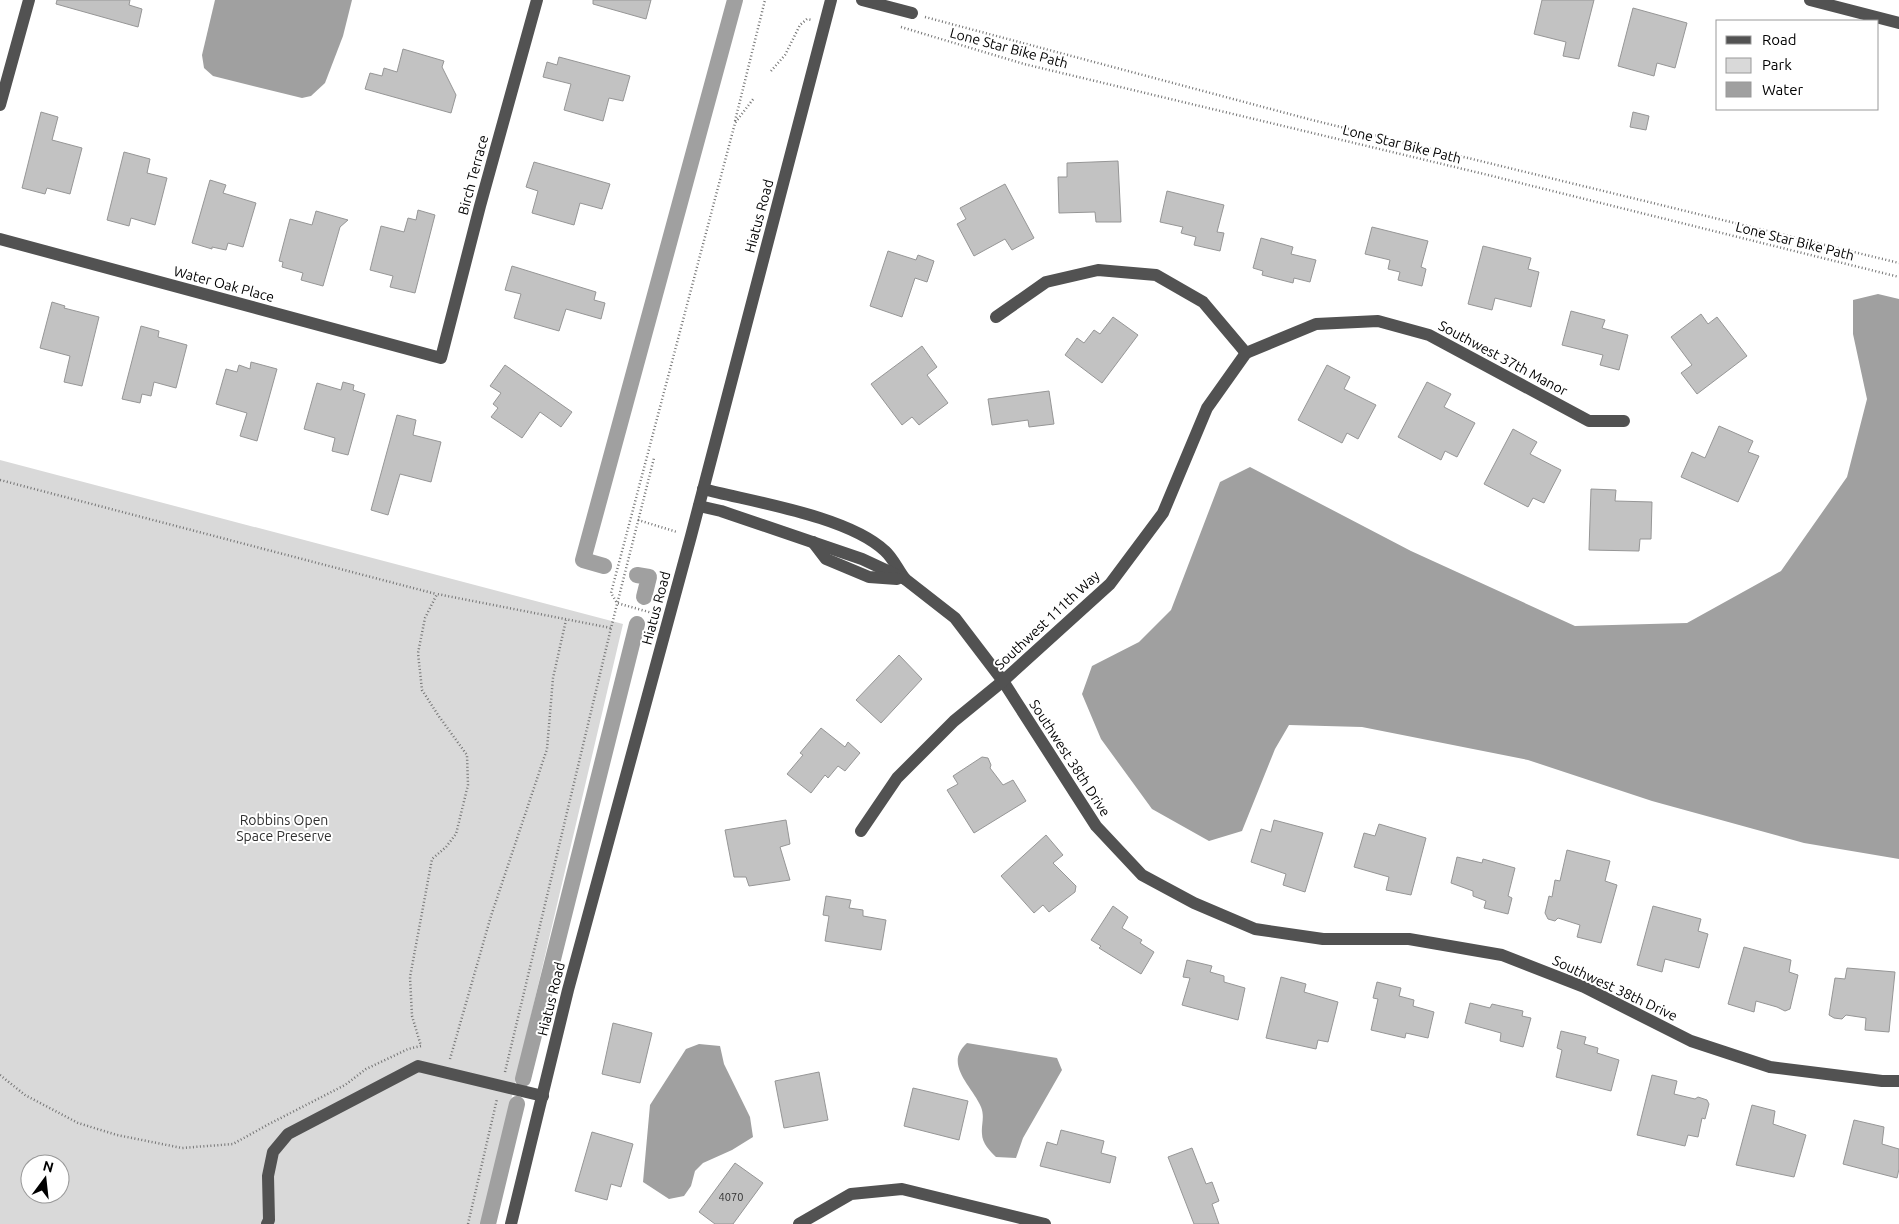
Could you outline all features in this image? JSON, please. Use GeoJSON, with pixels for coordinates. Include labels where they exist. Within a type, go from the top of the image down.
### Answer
{"type":"FeatureCollection","features":[{"type":"Feature","properties":{"kind":"street"},"geometry":{"type":"LineString","coordinates":[[0,105],[28,0]]}},
{"type":"Feature","properties":{"kind":"street","name":"Birch Terrace"},"geometry":{"type":"LineString","coordinates":[[441,358],[537,0]]}},
{"type":"Feature","properties":{"kind":"street","name":"Hiatus Road"},"geometry":{"type":"LineString","coordinates":[[511,1224],[568,990],[699,506],[831,0]]}},
{"type":"Feature","properties":{"kind":"street"},"geometry":{"type":"LineString","coordinates":[[862,0],[912,13]]}},
{"type":"Feature","properties":{"kind":"street"},"geometry":{"type":"LineString","coordinates":[[1810,0],[1899,22]]}},
{"type":"Feature","properties":{"kind":"street","name":"Water Oak Place"},"geometry":{"type":"LineString","coordinates":[[0,239],[441,358]]}},
{"type":"Feature","properties":{"kind":"street"},"geometry":{"type":"LineString","coordinates":[[996,317],[1046,282],[1098,270],[1156,275],[1203,302],[1246,353]]}},
{"type":"Feature","properties":{"kind":"street","name":"Southwest 37th Manor"},"geometry":{"type":"LineString","coordinates":[[1246,353],[1316,324],[1378,321],[1429,335],[1590,422],[1624,422]]}},
{"type":"Feature","properties":{"kind":"street","name":"Southwest 111th Way"},"geometry":{"type":"LineString","coordinates":[[861,831],[897,778],[954,721],[1003,681],[1110,584],[1163,513],[1207,408],[1246,353]]}},
{"type":"Feature","properties":{"kind":"street","name":"Southwest 38th Drive"},"geometry":{"type":"LineString","coordinates":[[703,489],[812,516],[858,532],[885,551],[904,579]]}},
{"type":"Feature","properties":{"kind":"street","name":"Southwest 38th Drive"},"geometry":{"type":"LineString","coordinates":[[699,506],[862,559],[904,579],[955,618],[1003,681],[1096,826],[1142,874],[1194,903],[1255,929],[1323,939],[1409,938],[1502,955],[1584,987],[1690,1041],[1770,1067],[1882,1081],[1899,1080]]}},
{"type":"Feature","properties":{"kind":"street"},"geometry":{"type":"LineString","coordinates":[[267,1224],[269,1220],[268,1176],[273,1152],[288,1134],[418,1066],[543,1096]]}},
{"type":"Feature","properties":{"kind":"street"},"geometry":{"type":"LineString","coordinates":[[799,1224],[852,1194],[902,1189],[1045,1224]]}},
{"type":"Feature","properties":{"kind":"path"},"geometry":{"type":"LineString","coordinates":[[669,618],[617,604],[611,593],[765,0]]}},
{"type":"Feature","properties":{"kind":"path"},"geometry":{"type":"LineString","coordinates":[[912,13],[1312,120],[1899,263]]}},
{"type":"Feature","properties":{"kind":"path"},"geometry":{"type":"LineString","coordinates":[[771,71],[784,55],[802,22],[807,20],[816,21]]}},
{"type":"Feature","properties":{"kind":"path","name":"Lone Star Bike Path"},"geometry":{"type":"LineString","coordinates":[[901,27],[1024,64],[1899,277]]}},
{"type":"Feature","properties":{"kind":"path"},"geometry":{"type":"LineString","coordinates":[[734,123],[754,98]]}},
{"type":"Feature","properties":{"kind":"path"},"geometry":{"type":"LineString","coordinates":[[468,1224],[610,628],[654,458]]}},
{"type":"Feature","properties":{"kind":"path"},"geometry":{"type":"LineString","coordinates":[[0,480],[437,594],[610,628]]}},
{"type":"Feature","properties":{"kind":"path"},"geometry":{"type":"LineString","coordinates":[[638,520],[678,532]]}},
{"type":"Feature","properties":{"kind":"path"},"geometry":{"type":"LineString","coordinates":[[0,1076],[25,1095],[78,1122],[117,1135],[182,1148],[233,1144],[345,1085],[366,1068],[408,1049],[421,1046],[412,1016],[410,977],[432,859],[446,847],[456,834],[468,784],[467,754],[422,690],[418,653],[425,618],[437,594]]}},
{"type":"Feature","properties":{"kind":"path"},"geometry":{"type":"LineString","coordinates":[[447,1073],[471,979],[490,916],[547,749],[553,678],[566,620]]}},
{"type":"Feature","properties":{"kind":"green space","name":"Robbins Open Space Preserve"},"geometry":{"type":"Polygon","coordinates":[[[0,460],[623,624],[482,1224],[0,1224],[0,460]]]}},
{"type":"Feature","properties":{"kind":"water"},"geometry":{"type":"Polygon","coordinates":[[[215,0],[352,0],[343,36],[325,83],[311,96],[302,98],[213,76],[204,68],[202,55],[215,0]]]}},
{"type":"Feature","properties":{"kind":"water"},"geometry":{"type":"Polygon","coordinates":[[[1878,294],[1899,299],[1899,859],[1804,843],[1652,801],[1528,760],[1362,727],[1289,725],[1275,749],[1242,831],[1209,841],[1152,809],[1101,739],[1082,694],[1092,666],[1139,642],[1171,610],[1220,482],[1250,467],[1411,551],[1575,626],[1687,623],[1781,571],[1847,477],[1867,399],[1853,334],[1853,300],[1878,294]]]}},
{"type":"Feature","properties":{"kind":"water"},"geometry":{"type":"Polygon","coordinates":[[[967,1043],[1057,1058],[1062,1070],[1023,1138],[1016,1158],[996,1157],[983,1141],[983,1114],[981,1107],[959,1067],[960,1051],[967,1043]]]}},
{"type":"Feature","properties":{"kind":"water"},"geometry":{"type":"Polygon","coordinates":[[[699,1044],[720,1046],[724,1064],[750,1117],[753,1137],[732,1150],[703,1163],[695,1171],[691,1186],[684,1196],[669,1199],[643,1182],[650,1105],[686,1049],[699,1044]]]}},
{"type":"Feature","properties":{"kind":"building"},"geometry":{"type":"Polygon","coordinates":[[[57,0],[130,0],[129,5],[142,9],[138,27],[56,4],[57,0]]]}},
{"type":"Feature","properties":{"kind":"building"},"geometry":{"type":"Polygon","coordinates":[[[593,0],[651,0],[646,19],[593,4],[593,0]]]}},
{"type":"Feature","properties":{"kind":"building"},"geometry":{"type":"Polygon","coordinates":[[[1542,0],[1594,0],[1579,59],[1563,56],[1566,42],[1534,34],[1542,0]]]}},
{"type":"Feature","properties":{"kind":"building"},"geometry":{"type":"Polygon","coordinates":[[[1633,8],[1687,23],[1675,68],[1657,63],[1654,76],[1618,66],[1633,8]]]}},
{"type":"Feature","properties":{"kind":"building"},"geometry":{"type":"Polygon","coordinates":[[[403,49],[444,61],[442,67],[456,95],[451,113],[365,89],[370,73],[382,76],[384,68],[397,72],[403,49]]]}},
{"type":"Feature","properties":{"kind":"building"},"geometry":{"type":"Polygon","coordinates":[[[559,57],[630,76],[623,101],[609,98],[603,121],[564,110],[571,84],[543,77],[547,62],[557,65],[559,57]]]}},
{"type":"Feature","properties":{"kind":"building"},"geometry":{"type":"Polygon","coordinates":[[[41,112],[58,117],[52,140],[82,148],[70,194],[47,188],[45,194],[22,188],[41,112]]]}},
{"type":"Feature","properties":{"kind":"building"},"geometry":{"type":"Polygon","coordinates":[[[1633,112],[1649,116],[1646,130],[1630,127],[1633,112]]]}},
{"type":"Feature","properties":{"kind":"building"},"geometry":{"type":"Polygon","coordinates":[[[124,152],[150,159],[147,173],[167,178],[155,225],[131,218],[129,226],[107,220],[124,152]]]}},
{"type":"Feature","properties":{"kind":"building"},"geometry":{"type":"Polygon","coordinates":[[[1118,161],[1121,222],[1096,222],[1095,212],[1059,213],[1058,177],[1067,177],[1067,163],[1118,161]]]}},
{"type":"Feature","properties":{"kind":"building"},"geometry":{"type":"Polygon","coordinates":[[[534,162],[610,184],[602,209],[580,203],[574,225],[532,213],[538,191],[526,187],[534,162]]]}},
{"type":"Feature","properties":{"kind":"building"},"geometry":{"type":"Polygon","coordinates":[[[210,180],[226,185],[223,193],[256,203],[243,247],[228,243],[226,250],[212,247],[212,249],[192,243],[210,180]]]}},
{"type":"Feature","properties":{"kind":"building"},"geometry":{"type":"Polygon","coordinates":[[[1005,184],[1034,238],[1012,250],[1005,239],[974,256],[957,224],[966,219],[960,208],[1005,184]]]}},
{"type":"Feature","properties":{"kind":"building"},"geometry":{"type":"Polygon","coordinates":[[[1167,191],[1224,205],[1217,232],[1224,233],[1220,251],[1194,245],[1196,237],[1181,233],[1183,227],[1160,222],[1167,191]]]}},
{"type":"Feature","properties":{"kind":"building"},"geometry":{"type":"Polygon","coordinates":[[[418,210],[435,215],[415,293],[390,287],[393,276],[370,270],[381,226],[404,232],[408,218],[416,220],[418,210]]]}},
{"type":"Feature","properties":{"kind":"building"},"geometry":{"type":"Polygon","coordinates":[[[316,211],[348,220],[340,227],[323,286],[301,280],[303,273],[282,267],[283,262],[279,261],[290,219],[312,225],[316,211]]]}},
{"type":"Feature","properties":{"kind":"building"},"geometry":{"type":"Polygon","coordinates":[[[1372,227],[1428,241],[1421,267],[1426,269],[1422,286],[1398,280],[1400,272],[1388,269],[1390,260],[1365,254],[1372,227]]]}},
{"type":"Feature","properties":{"kind":"building"},"geometry":{"type":"Polygon","coordinates":[[[1261,238],[1293,247],[1291,254],[1316,260],[1310,282],[1294,278],[1293,283],[1262,275],[1263,271],[1253,268],[1261,238]]]}},
{"type":"Feature","properties":{"kind":"building"},"geometry":{"type":"Polygon","coordinates":[[[1483,246],[1531,258],[1528,269],[1539,272],[1531,307],[1495,298],[1492,310],[1468,304],[1483,246]]]}},
{"type":"Feature","properties":{"kind":"building"},"geometry":{"type":"Polygon","coordinates":[[[888,251],[916,260],[918,255],[934,261],[927,282],[915,278],[902,317],[870,306],[888,251]]]}},
{"type":"Feature","properties":{"kind":"building"},"geometry":{"type":"Polygon","coordinates":[[[512,266],[596,292],[594,300],[605,303],[601,319],[566,309],[559,331],[514,318],[521,294],[505,290],[512,266]]]}},
{"type":"Feature","properties":{"kind":"building"},"geometry":{"type":"Polygon","coordinates":[[[52,302],[65,306],[64,308],[99,317],[82,386],[64,382],[70,356],[40,348],[52,302]]]}},
{"type":"Feature","properties":{"kind":"building"},"geometry":{"type":"Polygon","coordinates":[[[1571,311],[1605,320],[1602,328],[1628,335],[1619,370],[1600,365],[1603,355],[1562,345],[1571,311]]]}},
{"type":"Feature","properties":{"kind":"building"},"geometry":{"type":"Polygon","coordinates":[[[1701,314],[1708,324],[1717,317],[1747,356],[1697,394],[1681,373],[1692,365],[1671,337],[1701,314]]]}},
{"type":"Feature","properties":{"kind":"building"},"geometry":{"type":"Polygon","coordinates":[[[1113,317],[1138,335],[1102,383],[1065,355],[1077,338],[1084,343],[1094,330],[1100,334],[1113,317]]]}},
{"type":"Feature","properties":{"kind":"building"},"geometry":{"type":"Polygon","coordinates":[[[141,326],[159,331],[158,337],[187,345],[176,388],[154,382],[151,396],[142,394],[140,403],[122,399],[141,326]]]}},
{"type":"Feature","properties":{"kind":"building"},"geometry":{"type":"Polygon","coordinates":[[[922,346],[937,367],[927,375],[948,403],[919,425],[912,417],[902,425],[871,384],[922,346]]]}},
{"type":"Feature","properties":{"kind":"building"},"geometry":{"type":"Polygon","coordinates":[[[251,362],[277,369],[257,441],[240,436],[247,413],[216,404],[226,369],[237,372],[239,365],[250,369],[251,362]]]}},
{"type":"Feature","properties":{"kind":"building"},"geometry":{"type":"Polygon","coordinates":[[[505,365],[572,412],[561,427],[540,412],[522,438],[491,417],[498,408],[493,404],[501,393],[490,386],[505,365]]]}},
{"type":"Feature","properties":{"kind":"building"},"geometry":{"type":"Polygon","coordinates":[[[1327,365],[1350,377],[1344,389],[1376,405],[1358,439],[1347,433],[1342,443],[1298,420],[1327,365]]]}},
{"type":"Feature","properties":{"kind":"building"},"geometry":{"type":"Polygon","coordinates":[[[343,382],[354,385],[353,390],[365,394],[348,455],[332,451],[335,438],[304,429],[317,383],[341,390],[343,382]]]}},
{"type":"Feature","properties":{"kind":"building"},"geometry":{"type":"Polygon","coordinates":[[[1427,382],[1451,394],[1444,407],[1475,423],[1457,457],[1445,451],[1441,460],[1398,437],[1427,382]]]}},
{"type":"Feature","properties":{"kind":"building"},"geometry":{"type":"Polygon","coordinates":[[[1049,391],[1054,424],[1029,427],[1028,420],[992,425],[988,399],[1049,391]]]}},
{"type":"Feature","properties":{"kind":"building"},"geometry":{"type":"Polygon","coordinates":[[[397,415],[416,420],[413,435],[441,442],[431,482],[400,474],[388,515],[371,510],[397,415]]]}},
{"type":"Feature","properties":{"kind":"building"},"geometry":{"type":"Polygon","coordinates":[[[1719,426],[1753,441],[1748,452],[1759,456],[1738,502],[1681,477],[1692,452],[1705,458],[1719,426]]]}},
{"type":"Feature","properties":{"kind":"building"},"geometry":{"type":"Polygon","coordinates":[[[1513,429],[1537,442],[1530,454],[1561,470],[1544,503],[1533,498],[1528,507],[1484,484],[1513,429]]]}},
{"type":"Feature","properties":{"kind":"building"},"geometry":{"type":"Polygon","coordinates":[[[1591,489],[1616,490],[1615,501],[1652,502],[1651,539],[1640,539],[1639,551],[1589,550],[1591,489]]]}},
{"type":"Feature","properties":{"kind":"building"},"geometry":{"type":"Polygon","coordinates":[[[899,655],[922,679],[881,723],[856,700],[899,655]]]}},
{"type":"Feature","properties":{"kind":"building"},"geometry":{"type":"Polygon","coordinates":[[[821,728],[845,747],[848,742],[860,753],[845,771],[838,766],[828,778],[825,775],[811,793],[787,774],[803,755],[800,753],[821,728]]]}},
{"type":"Feature","properties":{"kind":"building"},"geometry":{"type":"Polygon","coordinates":[[[982,757],[988,758],[991,765],[990,768],[1003,785],[1013,780],[1026,801],[974,833],[947,790],[958,784],[953,776],[982,757]]]}},
{"type":"Feature","properties":{"kind":"building"},"geometry":{"type":"Polygon","coordinates":[[[786,820],[790,844],[780,847],[790,880],[749,886],[746,877],[734,877],[725,830],[786,820]]]}},
{"type":"Feature","properties":{"kind":"building"},"geometry":{"type":"Polygon","coordinates":[[[1274,820],[1323,833],[1305,892],[1283,885],[1286,874],[1251,862],[1261,829],[1271,832],[1274,820]]]}},
{"type":"Feature","properties":{"kind":"building"},"geometry":{"type":"Polygon","coordinates":[[[1379,824],[1426,838],[1411,895],[1386,890],[1389,877],[1354,867],[1364,833],[1375,836],[1379,824]]]}},
{"type":"Feature","properties":{"kind":"building"},"geometry":{"type":"Polygon","coordinates":[[[1046,835],[1063,855],[1053,863],[1076,886],[1075,892],[1049,912],[1043,905],[1034,913],[1001,876],[1046,835]]]}},
{"type":"Feature","properties":{"kind":"building"},"geometry":{"type":"Polygon","coordinates":[[[1567,850],[1610,861],[1605,881],[1617,885],[1601,943],[1577,937],[1580,925],[1558,918],[1555,921],[1548,919],[1545,913],[1549,896],[1552,897],[1555,880],[1560,881],[1567,850]]]}},
{"type":"Feature","properties":{"kind":"building"},"geometry":{"type":"Polygon","coordinates":[[[1457,857],[1482,863],[1483,859],[1515,868],[1508,896],[1512,898],[1508,914],[1484,908],[1486,901],[1473,896],[1473,891],[1451,883],[1457,857]]]}},
{"type":"Feature","properties":{"kind":"building"},"geometry":{"type":"Polygon","coordinates":[[[826,896],[851,900],[849,908],[863,910],[863,916],[886,920],[881,950],[825,941],[829,916],[823,915],[826,896]]]}},
{"type":"Feature","properties":{"kind":"building"},"geometry":{"type":"Polygon","coordinates":[[[1113,906],[1128,917],[1122,928],[1142,940],[1140,943],[1154,952],[1141,974],[1099,948],[1101,946],[1091,940],[1113,906]]]}},
{"type":"Feature","properties":{"kind":"building"},"geometry":{"type":"Polygon","coordinates":[[[1653,906],[1701,919],[1698,931],[1708,934],[1699,968],[1665,959],[1662,972],[1637,965],[1653,906]]]}},
{"type":"Feature","properties":{"kind":"building"},"geometry":{"type":"Polygon","coordinates":[[[1744,947],[1791,960],[1789,972],[1798,975],[1790,1009],[1785,1011],[1756,1001],[1754,1012],[1728,1004],[1744,947]]]}},
{"type":"Feature","properties":{"kind":"building"},"geometry":{"type":"Polygon","coordinates":[[[1187,960],[1212,966],[1210,972],[1224,976],[1224,982],[1245,988],[1238,1020],[1182,1005],[1190,978],[1183,977],[1187,960]]]}},
{"type":"Feature","properties":{"kind":"building"},"geometry":{"type":"Polygon","coordinates":[[[1847,968],[1895,972],[1889,1032],[1865,1030],[1866,1018],[1846,1015],[1842,1019],[1829,1015],[1835,978],[1845,979],[1847,968]]]}},
{"type":"Feature","properties":{"kind":"building"},"geometry":{"type":"Polygon","coordinates":[[[1281,977],[1306,984],[1304,992],[1338,1002],[1328,1042],[1318,1040],[1316,1049],[1266,1038],[1281,977]]]}},
{"type":"Feature","properties":{"kind":"building"},"geometry":{"type":"Polygon","coordinates":[[[1377,982],[1401,988],[1399,996],[1414,1000],[1413,1006],[1434,1012],[1428,1038],[1406,1033],[1405,1038],[1371,1030],[1378,999],[1373,998],[1377,982]]]}},
{"type":"Feature","properties":{"kind":"building"},"geometry":{"type":"Polygon","coordinates":[[[1470,1003],[1490,1008],[1492,1004],[1523,1011],[1522,1016],[1531,1018],[1523,1047],[1500,1041],[1501,1033],[1465,1023],[1470,1003]]]}},
{"type":"Feature","properties":{"kind":"building"},"geometry":{"type":"Polygon","coordinates":[[[613,1023],[652,1033],[640,1083],[602,1074],[613,1023]]]}},
{"type":"Feature","properties":{"kind":"building"},"geometry":{"type":"Polygon","coordinates":[[[1561,1031],[1586,1037],[1584,1044],[1598,1048],[1597,1053],[1619,1060],[1611,1091],[1556,1077],[1562,1050],[1557,1048],[1561,1031]]]}},
{"type":"Feature","properties":{"kind":"building"},"geometry":{"type":"Polygon","coordinates":[[[819,1072],[828,1120],[784,1128],[775,1081],[819,1072]]]}},
{"type":"Feature","properties":{"kind":"building"},"geometry":{"type":"Polygon","coordinates":[[[1652,1075],[1677,1081],[1674,1094],[1695,1099],[1698,1097],[1707,1100],[1709,1104],[1705,1119],[1702,1118],[1698,1137],[1688,1135],[1685,1146],[1637,1135],[1652,1075]]]}},
{"type":"Feature","properties":{"kind":"building"},"geometry":{"type":"Polygon","coordinates":[[[913,1088],[968,1101],[959,1140],[904,1126],[913,1088]]]}},
{"type":"Feature","properties":{"kind":"building"},"geometry":{"type":"Polygon","coordinates":[[[1752,1105],[1775,1111],[1773,1124],[1806,1135],[1794,1177],[1736,1165],[1752,1105]]]}},
{"type":"Feature","properties":{"kind":"building"},"geometry":{"type":"Polygon","coordinates":[[[1854,1120],[1884,1127],[1882,1144],[1899,1149],[1897,1178],[1843,1164],[1854,1120]]]}},
{"type":"Feature","properties":{"kind":"building"},"geometry":{"type":"Polygon","coordinates":[[[1061,1130],[1104,1141],[1101,1153],[1116,1157],[1110,1183],[1040,1166],[1047,1142],[1057,1145],[1061,1130]]]}},
{"type":"Feature","properties":{"kind":"building"},"geometry":{"type":"Polygon","coordinates":[[[592,1132],[633,1144],[621,1187],[611,1184],[607,1200],[575,1191],[592,1132]]]}},
{"type":"Feature","properties":{"kind":"building"},"geometry":{"type":"Polygon","coordinates":[[[1192,1148],[1206,1184],[1212,1182],[1219,1201],[1212,1204],[1219,1224],[1194,1224],[1168,1157],[1192,1148]]]}},
{"type":"Feature","properties":{"kind":"building"},"geometry":{"type":"Polygon","coordinates":[[[735,1163],[763,1183],[733,1224],[715,1224],[699,1212],[735,1163]]]}},
{"type":"Feature","properties":{"kind":"waterway"},"geometry":{"type":"LineString","coordinates":[[604,566],[583,560],[735,0]]}},
{"type":"Feature","properties":{"kind":"waterway"},"geometry":{"type":"LineString","coordinates":[[637,575],[649,577],[644,597]]}},
{"type":"Feature","properties":{"kind":"waterway"},"geometry":{"type":"LineString","coordinates":[[523,1079],[637,624]]}},
{"type":"Feature","properties":{"kind":"waterway"},"geometry":{"type":"LineString","coordinates":[[488,1224],[517,1104]]}}]}
